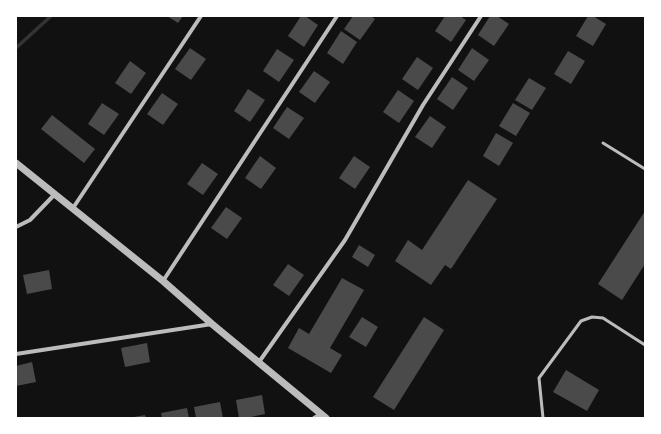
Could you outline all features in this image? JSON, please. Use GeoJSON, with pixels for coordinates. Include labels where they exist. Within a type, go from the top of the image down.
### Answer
{"type":"FeatureCollection","features":[{"type":"Feature","properties":{"kind":"street"},"geometry":{"type":"LineString","coordinates":[[73,208],[201,16]]}},
{"type":"Feature","properties":{"kind":"street"},"geometry":{"type":"LineString","coordinates":[[163,281],[337,16]]}},
{"type":"Feature","properties":{"kind":"street"},"geometry":{"type":"LineString","coordinates":[[259,362],[345,240],[423,105],[481,16]]}},
{"type":"Feature","properties":{"kind":"street"},"geometry":{"type":"LineString","coordinates":[[16,163],[163,281],[212,324],[323,416]]}},
{"type":"Feature","properties":{"kind":"street"},"geometry":{"type":"LineString","coordinates":[[16,227],[30,220],[54,194]]}},
{"type":"Feature","properties":{"kind":"street"},"geometry":{"type":"LineString","coordinates":[[16,354],[212,324]]}},
{"type":"Feature","properties":{"kind":"street"},"geometry":{"type":"LineString","coordinates":[[314,418],[323,416]]}},
{"type":"Feature","properties":{"kind":"lane"},"geometry":{"type":"LineString","coordinates":[[603,143],[645,169]]}},
{"type":"Feature","properties":{"kind":"lane"},"geometry":{"type":"LineString","coordinates":[[543,418],[539,378],[581,321],[592,317],[603,318],[645,345]]}},
{"type":"Feature","properties":{"kind":"building"},"geometry":{"type":"Polygon","coordinates":[[[167,16],[183,16],[178,23],[167,16]]]}},
{"type":"Feature","properties":{"kind":"building"},"geometry":{"type":"Polygon","coordinates":[[[301,16],[305,16],[318,25],[304,47],[288,36],[301,16]]]}},
{"type":"Feature","properties":{"kind":"building"},"geometry":{"type":"Polygon","coordinates":[[[353,16],[371,16],[375,19],[360,40],[344,29],[353,16]]]}},
{"type":"Feature","properties":{"kind":"building"},"geometry":{"type":"Polygon","coordinates":[[[445,16],[460,16],[466,20],[451,42],[435,31],[445,16]]]}},
{"type":"Feature","properties":{"kind":"building"},"geometry":{"type":"Polygon","coordinates":[[[490,16],[497,16],[509,24],[494,46],[478,35],[490,16]]]}},
{"type":"Feature","properties":{"kind":"building"},"geometry":{"type":"Polygon","coordinates":[[[588,16],[593,16],[606,24],[593,46],[576,36],[588,16]]]}},
{"type":"Feature","properties":{"kind":"building"},"geometry":{"type":"Polygon","coordinates":[[[341,31],[357,42],[343,64],[327,53],[341,31]]]}},
{"type":"Feature","properties":{"kind":"building"},"geometry":{"type":"Polygon","coordinates":[[[190,48],[206,59],[191,80],[175,69],[190,48]]]}},
{"type":"Feature","properties":{"kind":"building"},"geometry":{"type":"Polygon","coordinates":[[[472,48],[489,60],[474,81],[458,70],[472,48]]]}},
{"type":"Feature","properties":{"kind":"building"},"geometry":{"type":"Polygon","coordinates":[[[277,49],[294,60],[279,82],[263,71],[277,49]]]}},
{"type":"Feature","properties":{"kind":"building"},"geometry":{"type":"Polygon","coordinates":[[[568,51],[585,61],[571,84],[554,74],[568,51]]]}},
{"type":"Feature","properties":{"kind":"building"},"geometry":{"type":"Polygon","coordinates":[[[417,57],[433,68],[418,90],[402,79],[417,57]]]}},
{"type":"Feature","properties":{"kind":"building"},"geometry":{"type":"Polygon","coordinates":[[[130,61],[146,73],[131,94],[115,83],[130,61]]]}},
{"type":"Feature","properties":{"kind":"building"},"geometry":{"type":"Polygon","coordinates":[[[314,71],[330,82],[315,103],[299,92],[314,71]]]}},
{"type":"Feature","properties":{"kind":"building"},"geometry":{"type":"Polygon","coordinates":[[[452,77],[468,88],[453,110],[437,99],[452,77]]]}},
{"type":"Feature","properties":{"kind":"building"},"geometry":{"type":"Polygon","coordinates":[[[529,78],[546,88],[532,110],[515,100],[529,78]]]}},
{"type":"Feature","properties":{"kind":"building"},"geometry":{"type":"Polygon","coordinates":[[[248,89],[265,100],[250,122],[234,111],[248,89]]]}},
{"type":"Feature","properties":{"kind":"building"},"geometry":{"type":"Polygon","coordinates":[[[398,90],[414,101],[399,123],[383,112],[398,90]]]}},
{"type":"Feature","properties":{"kind":"building"},"geometry":{"type":"Polygon","coordinates":[[[162,93],[178,104],[163,125],[147,114],[162,93]]]}},
{"type":"Feature","properties":{"kind":"building"},"geometry":{"type":"Polygon","coordinates":[[[102,103],[119,114],[104,135],[88,124],[102,103]]]}},
{"type":"Feature","properties":{"kind":"building"},"geometry":{"type":"Polygon","coordinates":[[[513,103],[530,113],[516,136],[499,126],[513,103]]]}},
{"type":"Feature","properties":{"kind":"building"},"geometry":{"type":"Polygon","coordinates":[[[287,107],[304,118],[289,139],[273,128],[287,107]]]}},
{"type":"Feature","properties":{"kind":"building"},"geometry":{"type":"Polygon","coordinates":[[[52,115],[95,149],[84,163],[41,129],[52,115]]]}},
{"type":"Feature","properties":{"kind":"building"},"geometry":{"type":"Polygon","coordinates":[[[430,116],[446,127],[432,148],[415,137],[430,116]]]}},
{"type":"Feature","properties":{"kind":"building"},"geometry":{"type":"Polygon","coordinates":[[[496,133],[513,143],[499,166],[483,156],[496,133]]]}},
{"type":"Feature","properties":{"kind":"building"},"geometry":{"type":"Polygon","coordinates":[[[260,156],[276,168],[261,189],[245,178],[260,156]]]}},
{"type":"Feature","properties":{"kind":"building"},"geometry":{"type":"Polygon","coordinates":[[[354,156],[370,167],[355,189],[339,178],[354,156]]]}},
{"type":"Feature","properties":{"kind":"building"},"geometry":{"type":"Polygon","coordinates":[[[202,163],[218,174],[203,195],[187,184],[202,163]]]}},
{"type":"Feature","properties":{"kind":"building"},"geometry":{"type":"Polygon","coordinates":[[[468,180],[497,199],[451,269],[445,265],[431,285],[395,261],[408,240],[422,250],[468,180]]]}},
{"type":"Feature","properties":{"kind":"building"},"geometry":{"type":"Polygon","coordinates":[[[226,207],[242,218],[227,239],[211,228],[226,207]]]}},
{"type":"Feature","properties":{"kind":"building"},"geometry":{"type":"Polygon","coordinates":[[[645,211],[645,264],[622,300],[598,284],[645,211]]]}},
{"type":"Feature","properties":{"kind":"building"},"geometry":{"type":"Polygon","coordinates":[[[359,245],[375,255],[368,267],[352,257],[359,245]]]}},
{"type":"Feature","properties":{"kind":"building"},"geometry":{"type":"Polygon","coordinates":[[[288,264],[304,275],[289,296],[273,285],[288,264]]]}},
{"type":"Feature","properties":{"kind":"building"},"geometry":{"type":"Polygon","coordinates":[[[49,270],[52,289],[27,294],[23,275],[49,270]]]}},
{"type":"Feature","properties":{"kind":"building"},"geometry":{"type":"Polygon","coordinates":[[[342,278],[364,290],[330,348],[342,355],[331,373],[288,348],[299,328],[309,334],[342,278]]]}},
{"type":"Feature","properties":{"kind":"building"},"geometry":{"type":"Polygon","coordinates":[[[362,317],[378,327],[366,347],[349,337],[362,317]]]}},
{"type":"Feature","properties":{"kind":"building"},"geometry":{"type":"Polygon","coordinates":[[[424,317],[444,330],[394,410],[373,397],[424,317]]]}},
{"type":"Feature","properties":{"kind":"building"},"geometry":{"type":"Polygon","coordinates":[[[147,343],[150,362],[125,367],[121,348],[147,343]]]}},
{"type":"Feature","properties":{"kind":"building"},"geometry":{"type":"Polygon","coordinates":[[[32,362],[36,382],[16,386],[16,366],[32,362]]]}},
{"type":"Feature","properties":{"kind":"building"},"geometry":{"type":"Polygon","coordinates":[[[566,370],[599,390],[587,411],[553,392],[566,370]]]}},
{"type":"Feature","properties":{"kind":"building"},"geometry":{"type":"Polygon","coordinates":[[[262,395],[265,414],[239,418],[236,400],[262,395]]]}},
{"type":"Feature","properties":{"kind":"building"},"geometry":{"type":"Polygon","coordinates":[[[220,402],[223,418],[196,418],[194,407],[220,402]]]}},
{"type":"Feature","properties":{"kind":"building"},"geometry":{"type":"Polygon","coordinates":[[[187,408],[189,418],[162,418],[161,413],[187,408]]]}},
{"type":"Feature","properties":{"kind":"building"},"geometry":{"type":"Polygon","coordinates":[[[145,415],[146,418],[134,418],[134,417],[145,415]]]}},
{"type":"Feature","properties":{"kind":"waterway"},"geometry":{"type":"LineString","coordinates":[[16,48],[51,16]]}}]}
